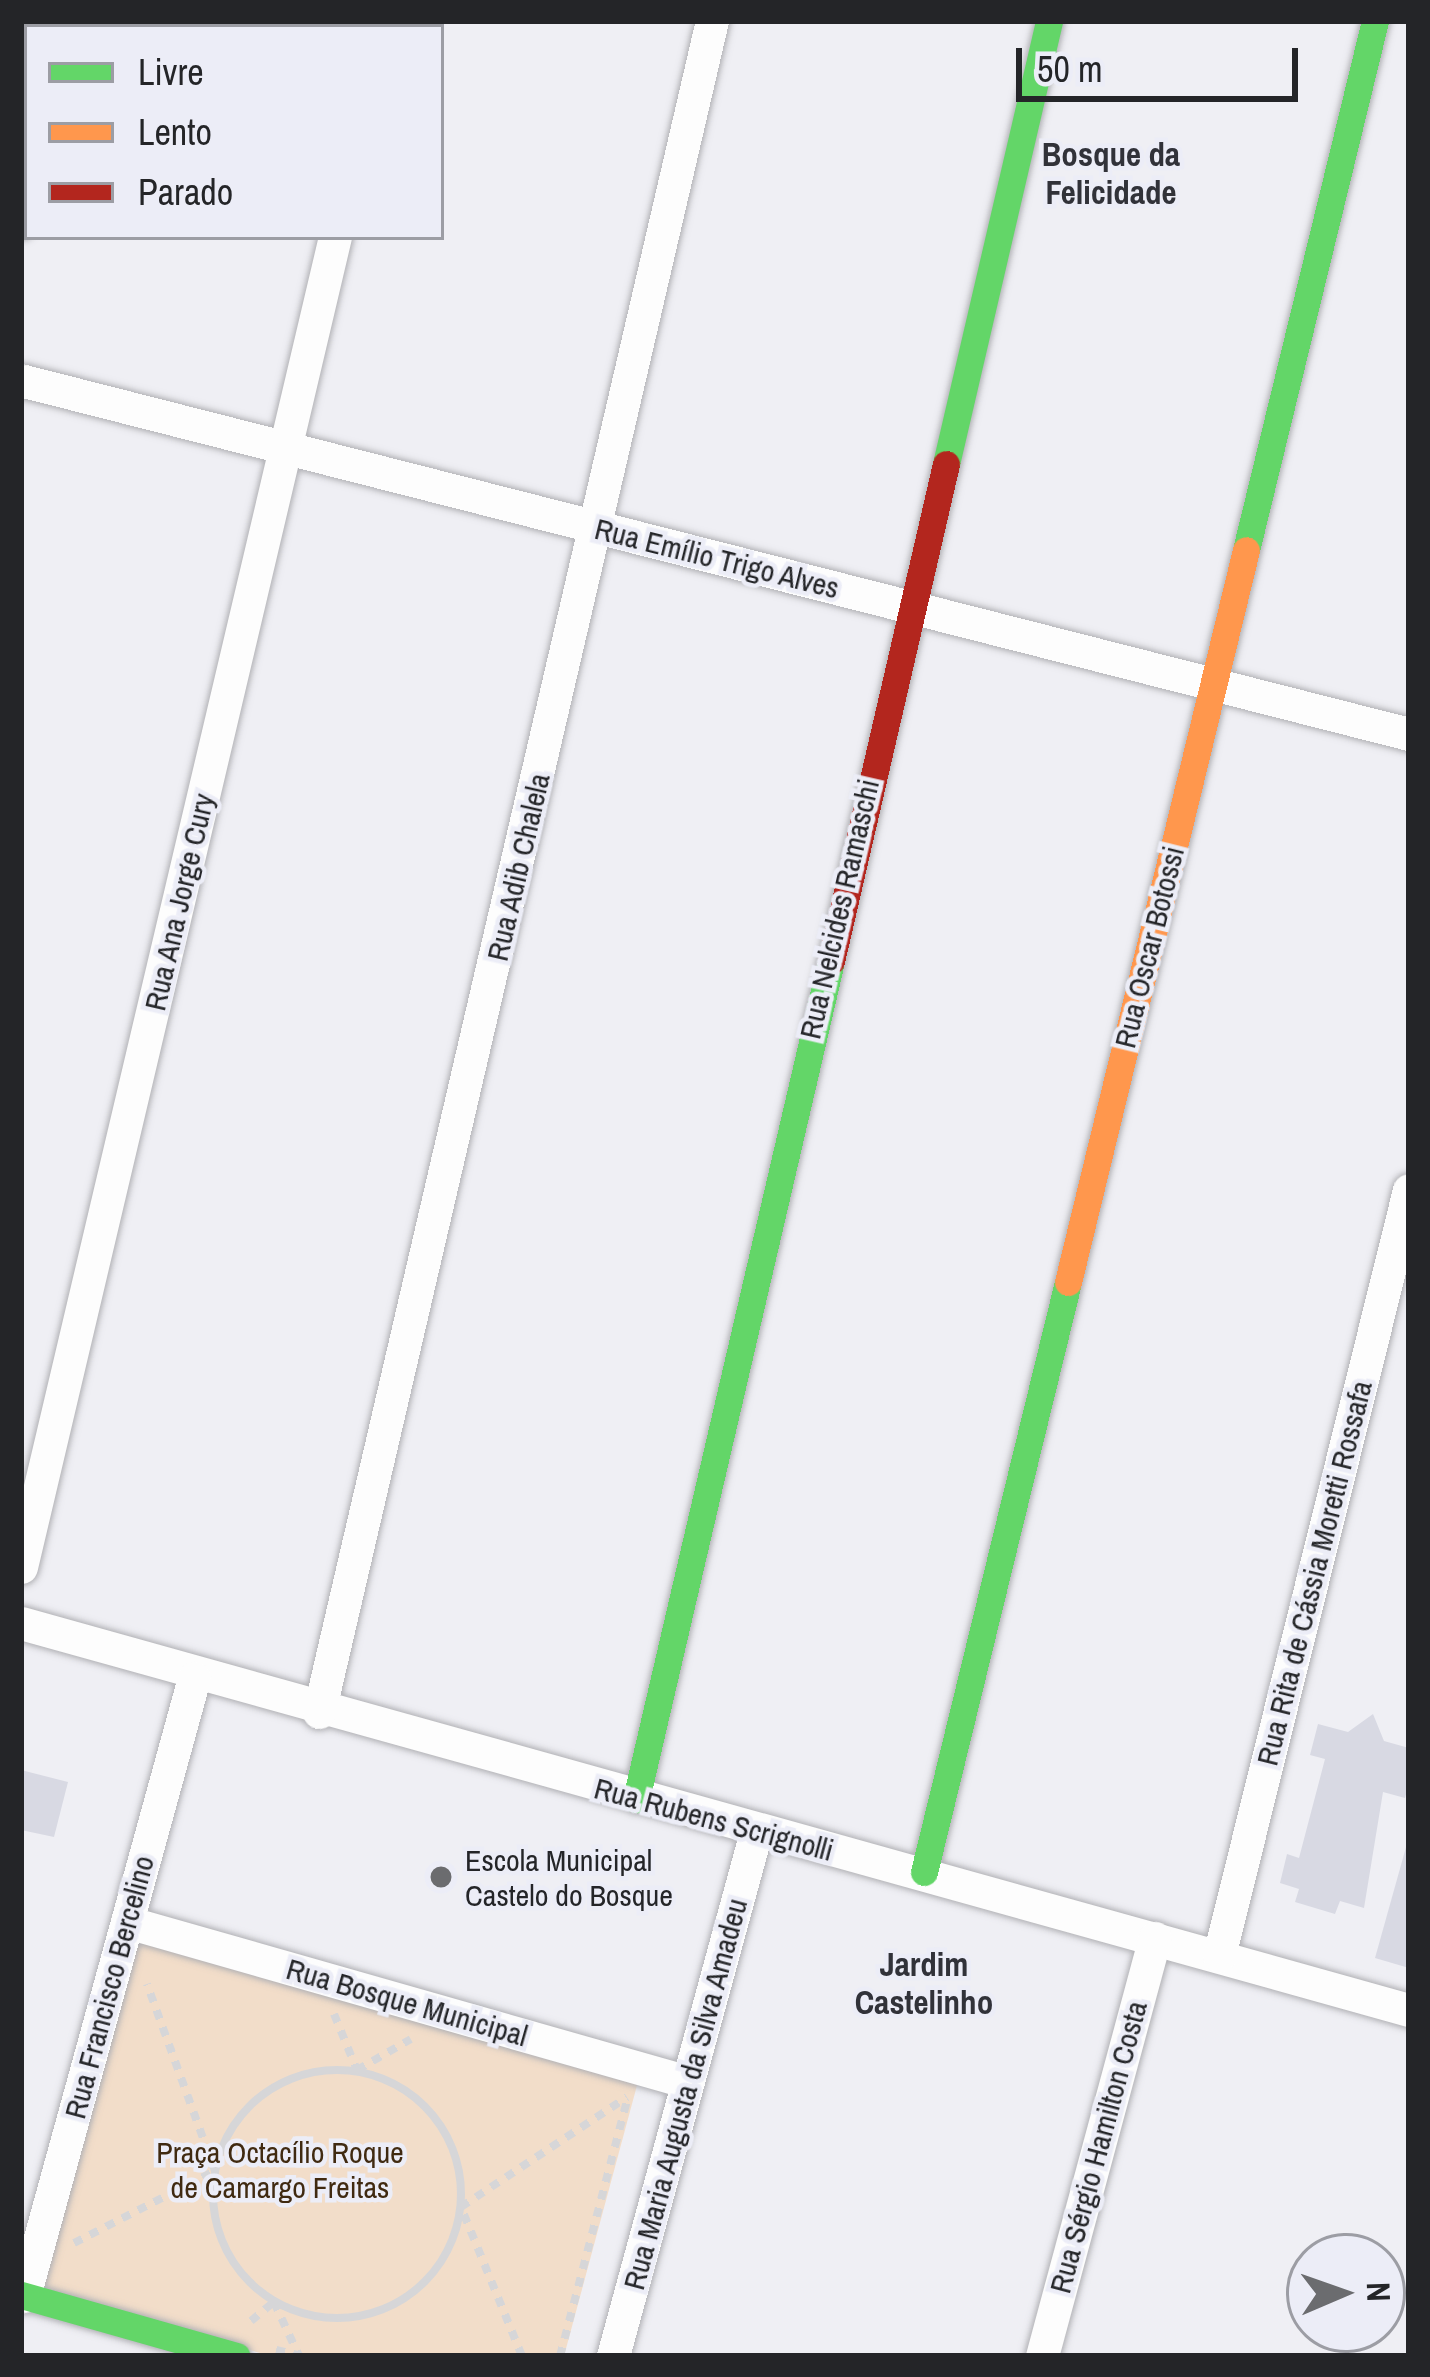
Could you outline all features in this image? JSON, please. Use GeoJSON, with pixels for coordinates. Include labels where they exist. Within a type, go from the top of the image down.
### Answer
{"type":"FeatureCollection","features":[{"type":"Feature","properties":{"kind":"street","name":"Rua Adib Chalela"},"geometry":{"type":"LineString","coordinates":[[319,1712],[712,21]]}},
{"type":"Feature","properties":{"kind":"street","name":"Rua Nelcides Ramaschi"},"geometry":{"type":"LineString","coordinates":[[636,1799],[908,606],[1049,21]]}},
{"type":"Feature","properties":{"kind":"street","name":"Rua Oscar Botossi"},"geometry":{"type":"LineString","coordinates":[[924,1872],[1375,21]]}},
{"type":"Feature","properties":{"kind":"street","name":"Rua Ana Jorge Cury"},"geometry":{"type":"LineString","coordinates":[[21,1567],[333,240]]}},
{"type":"Feature","properties":{"kind":"street","name":"Rua Emílio Trigo Alves"},"geometry":{"type":"LineString","coordinates":[[22,380],[1409,734]]}},
{"type":"Feature","properties":{"kind":"street","name":"Rua Rita de Cássia Moretti Rossafa"},"geometry":{"type":"LineString","coordinates":[[1220,1956],[1409,1190]]}},
{"type":"Feature","properties":{"kind":"street","name":"Rua Rubens Scrignolli"},"geometry":{"type":"LineString","coordinates":[[21,1623],[194,1678],[756,1832],[924,1872],[1409,2010]]}},
{"type":"Feature","properties":{"kind":"street","name":"Rua Francisco Bercelino"},"geometry":{"type":"LineString","coordinates":[[22,2295],[194,1678]]}},
{"type":"Feature","properties":{"kind":"street","name":"Rua Maria Augusta da Silva Amadeu"},"geometry":{"type":"LineString","coordinates":[[614,2356],[756,1832]]}},
{"type":"Feature","properties":{"kind":"street","name":"Rua Bosque Municipal"},"geometry":{"type":"LineString","coordinates":[[127,1922],[688,2082]]}},
{"type":"Feature","properties":{"kind":"street","name":"Rua Sérgio Hamilton Costa"},"geometry":{"type":"LineString","coordinates":[[1042,2356],[1155,1939]]}},
{"type":"Feature","properties":{"kind":"street"},"geometry":{"type":"LineString","coordinates":[[22,2295],[244,2350]]}},
{"type":"Feature","properties":{"kind":"path"},"geometry":{"type":"LineString","coordinates":[[139,1997],[147,1982],[163,1974]]}},
{"type":"Feature","properties":{"kind":"path"},"geometry":{"type":"LineString","coordinates":[[147,1982],[215,2170],[231,2259],[274,2302],[313,2317],[393,2306],[439,2264],[461,2207],[628,2097]]}},
{"type":"Feature","properties":{"kind":"path"},"geometry":{"type":"LineString","coordinates":[[334,2014],[357,2070],[401,2086],[436,2117],[457,2160],[461,2207],[522,2356]]}},
{"type":"Feature","properties":{"kind":"path"},"geometry":{"type":"LineString","coordinates":[[73,2244],[215,2170],[251,2104],[283,2082],[357,2070],[417,2036]]}},
{"type":"Feature","properties":{"kind":"path"},"geometry":{"type":"LineString","coordinates":[[618,2086],[628,2097]]}},
{"type":"Feature","properties":{"kind":"path"},"geometry":{"type":"LineString","coordinates":[[560,2356],[628,2097]]}},
{"type":"Feature","properties":{"kind":"path"},"geometry":{"type":"LineString","coordinates":[[70,2260],[79,2222]]}},
{"type":"Feature","properties":{"kind":"path"},"geometry":{"type":"LineString","coordinates":[[244,2350],[301,2356]]}},
{"type":"Feature","properties":{"kind":"green space","name":"Praça Octacílio Roque de Camargo Freitas"},"geometry":{"type":"Polygon","coordinates":[[[134,1939],[639,2078],[564,2356],[270,2356],[38,2287],[134,1939]]]}},
{"type":"Feature","properties":{"kind":"building"},"geometry":{"type":"Polygon","coordinates":[[[1373,1714],[1384,1741],[1409,1748],[1409,1783],[1405,1798],[1383,1792],[1364,1908],[1340,1901],[1335,1914],[1295,1902],[1299,1889],[1280,1883],[1287,1854],[1299,1858],[1325,1759],[1310,1755],[1318,1724],[1348,1732],[1373,1714]]]}},
{"type":"Feature","properties":{"kind":"building"},"geometry":{"type":"Polygon","coordinates":[[[21,1770],[68,1782],[54,1837],[21,1830],[21,1770]]]}},
{"type":"Feature","properties":{"kind":"building"},"geometry":{"type":"Polygon","coordinates":[[[1409,1840],[1409,1968],[1375,1958],[1409,1840]]]}},
{"type":"Feature","properties":{"kind":"traffic: fast"},"geometry":{"type":"LineString","coordinates":[[946,464],[1049,21]]}},
{"type":"Feature","properties":{"kind":"traffic: fast"},"geometry":{"type":"LineString","coordinates":[[1246,550],[1375,21]]}},
{"type":"Feature","properties":{"kind":"traffic: fast"},"geometry":{"type":"LineString","coordinates":[[21,225],[24,218]]}},
{"type":"Feature","properties":{"kind":"traffic: fast"},"geometry":{"type":"LineString","coordinates":[[636,1799],[831,961]]}},
{"type":"Feature","properties":{"kind":"traffic: fast"},"geometry":{"type":"LineString","coordinates":[[924,1872],[1068,1282]]}},
{"type":"Feature","properties":{"kind":"traffic: fast"},"geometry":{"type":"LineString","coordinates":[[21,2295],[237,2356]]}},
{"type":"Feature","properties":{"kind":"traffic: slow"},"geometry":{"type":"LineString","coordinates":[[1068,1282],[1246,550]]}},
{"type":"Feature","properties":{"kind":"traffic: jam"},"geometry":{"type":"LineString","coordinates":[[205,24],[208,21]]}},
{"type":"Feature","properties":{"kind":"traffic: jam"},"geometry":{"type":"LineString","coordinates":[[831,961],[946,464]]}},
{"type":"Feature","properties":{"kind":"place","name":"Escola Municipal Castelo do Bosque"},"geometry":{"type":"Point","coordinates":[441,1877]}},
{"type":"Feature","properties":{"kind":"district","name":"Bosque da Felicidade"},"geometry":{"type":"Point","coordinates":[1111,174]}},
{"type":"Feature","properties":{"kind":"district","name":"Jardim Castelinho"},"geometry":{"type":"Point","coordinates":[924,1984]}}]}
